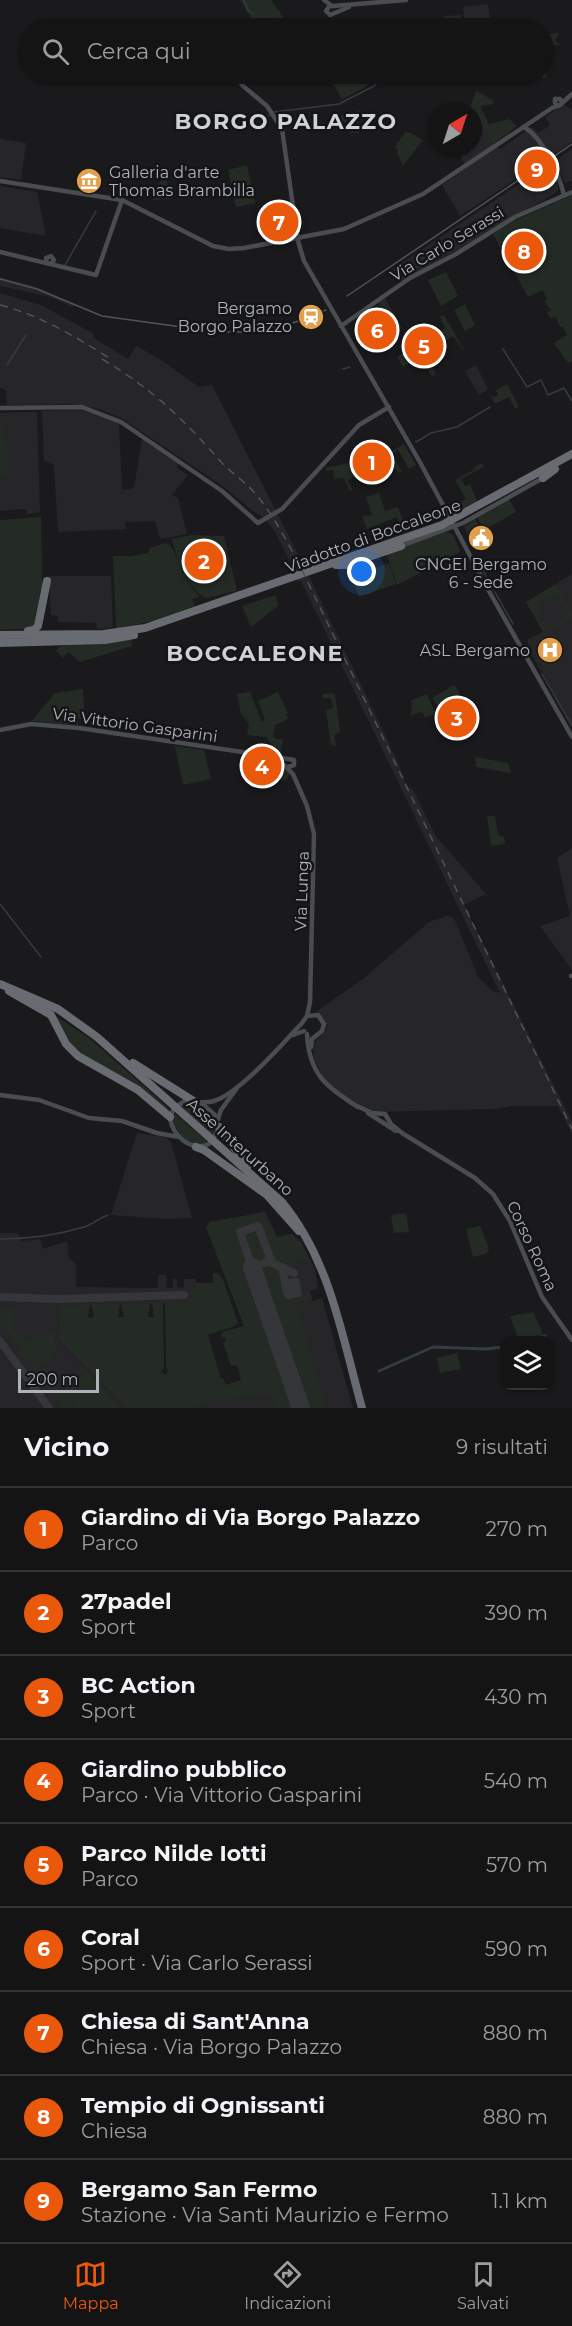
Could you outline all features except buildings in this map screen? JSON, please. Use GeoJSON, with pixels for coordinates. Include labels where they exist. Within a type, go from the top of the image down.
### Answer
{"type":"FeatureCollection","features":[{"type":"Feature","properties":{"kind":"highway"},"geometry":{"type":"LineString","coordinates":[[548,472],[569,454]]}},
{"type":"Feature","properties":{"kind":"highway"},"geometry":{"type":"LineString","coordinates":[[548,472],[572,460]]}},
{"type":"Feature","properties":{"kind":"highway","name":"Viadotto di Boccaleone"},"geometry":{"type":"LineString","coordinates":[[200,611],[447,523],[548,472]]}},
{"type":"Feature","properties":{"kind":"highway"},"geometry":{"type":"LineString","coordinates":[[335,564],[342,557],[367,553],[400,541]]}},
{"type":"Feature","properties":{"kind":"highway"},"geometry":{"type":"LineString","coordinates":[[3,635],[34,630],[37,627],[47,581]]}},
{"type":"Feature","properties":{"kind":"highway"},"geometry":{"type":"LineString","coordinates":[[3,635],[126,632],[200,611]]}},
{"type":"Feature","properties":{"kind":"highway"},"geometry":{"type":"LineString","coordinates":[[0,643],[105,640],[126,637],[200,611]]}},
{"type":"Feature","properties":{"kind":"highway","name":"Asse Interurbano"},"geometry":{"type":"LineString","coordinates":[[0,986],[45,1007],[80,1029],[168,1102],[276,1201],[299,1231],[319,1270],[357,1408]]}},
{"type":"Feature","properties":{"kind":"highway","name":"Asse Interurbano"},"geometry":{"type":"LineString","coordinates":[[0,986],[58,1009],[114,1051],[168,1102]]}},
{"type":"Feature","properties":{"kind":"highway"},"geometry":{"type":"LineString","coordinates":[[9,991],[51,1015],[66,1044],[78,1056],[138,1090],[170,1120]]}},
{"type":"Feature","properties":{"kind":"highway"},"geometry":{"type":"LineString","coordinates":[[114,1051],[198,1102]]}},
{"type":"Feature","properties":{"kind":"highway"},"geometry":{"type":"LineString","coordinates":[[218,1124],[258,1179]]}},
{"type":"Feature","properties":{"kind":"highway"},"geometry":{"type":"LineString","coordinates":[[196,1147],[267,1195],[299,1231]]}},
{"type":"Feature","properties":{"kind":"highway","name":"Asse Interurbano"},"geometry":{"type":"LineString","coordinates":[[220,1148],[258,1179],[291,1213],[306,1235],[319,1260],[362,1408]]}},
{"type":"Feature","properties":{"kind":"street"},"geometry":{"type":"LineString","coordinates":[[323,0],[334,13],[351,6]]}},
{"type":"Feature","properties":{"kind":"street"},"geometry":{"type":"LineString","coordinates":[[330,6],[406,0]]}},
{"type":"Feature","properties":{"kind":"street"},"geometry":{"type":"LineString","coordinates":[[242,84],[262,101],[282,129],[297,237],[304,261],[572,736]]}},
{"type":"Feature","properties":{"kind":"street"},"geometry":{"type":"LineString","coordinates":[[0,181],[122,200],[213,246],[244,248],[344,229],[429,192],[570,96]]}},
{"type":"Feature","properties":{"kind":"street"},"geometry":{"type":"LineString","coordinates":[[524,127],[536,136],[560,180],[564,195]]}},
{"type":"Feature","properties":{"kind":"street"},"geometry":{"type":"LineString","coordinates":[[560,180],[571,192]]}},
{"type":"Feature","properties":{"kind":"street","name":"Via Carlo Serassi"},"geometry":{"type":"LineString","coordinates":[[341,326],[410,278],[456,254],[515,217],[571,192]]}},
{"type":"Feature","properties":{"kind":"street"},"geometry":{"type":"LineString","coordinates":[[0,252],[94,276],[98,273],[122,200]]}},
{"type":"Feature","properties":{"kind":"street"},"geometry":{"type":"LineString","coordinates":[[118,213],[123,206],[129,203]]}},
{"type":"Feature","properties":{"kind":"street"},"geometry":{"type":"LineString","coordinates":[[0,408],[82,407],[121,422],[222,490],[258,523],[275,513],[359,425],[388,407]]}},
{"type":"Feature","properties":{"kind":"street"},"geometry":{"type":"LineString","coordinates":[[400,541],[451,519],[569,454]]}},
{"type":"Feature","properties":{"kind":"street"},"geometry":{"type":"LineString","coordinates":[[400,541],[414,542],[463,523],[548,472]]}},
{"type":"Feature","properties":{"kind":"street"},"geometry":{"type":"LineString","coordinates":[[414,542],[416,537],[449,525],[451,519]]}},
{"type":"Feature","properties":{"kind":"street"},"geometry":{"type":"LineString","coordinates":[[459,534],[463,523]]}},
{"type":"Feature","properties":{"kind":"street","name":"Via Vittorio Gasparini"},"geometry":{"type":"LineString","coordinates":[[0,730],[31,724],[79,728],[267,756],[287,764]]}},
{"type":"Feature","properties":{"kind":"street","name":"Via Lunga"},"geometry":{"type":"LineString","coordinates":[[287,764],[298,783],[310,816],[315,845],[310,1002],[307,1016],[302,1023],[309,1057],[320,1077],[333,1092],[380,1119]]}},
{"type":"Feature","properties":{"kind":"street","name":"Via Lunga"},"geometry":{"type":"LineString","coordinates":[[310,1002],[315,1014],[322,1018],[324,1024],[322,1031],[311,1041],[311,1050],[320,1077]]}},
{"type":"Feature","properties":{"kind":"street"},"geometry":{"type":"LineString","coordinates":[[307,1016],[315,1014]]}},
{"type":"Feature","properties":{"kind":"street"},"geometry":{"type":"LineString","coordinates":[[161,1133],[166,1131],[178,1105],[185,1101],[215,1101],[240,1084],[302,1023]]}},
{"type":"Feature","properties":{"kind":"street"},"geometry":{"type":"LineString","coordinates":[[288,1038],[298,1031],[315,1035]]}},
{"type":"Feature","properties":{"kind":"street"},"geometry":{"type":"LineString","coordinates":[[0,1095],[41,1100],[91,1118],[120,1120],[178,1137],[196,1147],[206,1146],[217,1135],[221,1110],[240,1084]]}},
{"type":"Feature","properties":{"kind":"street"},"geometry":{"type":"LineString","coordinates":[[198,1102],[210,1110],[218,1124]]}},
{"type":"Feature","properties":{"kind":"street","name":"Corso Roma"},"geometry":{"type":"LineString","coordinates":[[380,1119],[387,1119],[402,1133]]}},
{"type":"Feature","properties":{"kind":"street","name":"Corso Roma"},"geometry":{"type":"LineString","coordinates":[[380,1119],[476,1178],[493,1194],[510,1221],[542,1297],[572,1340]]}},
{"type":"Feature","properties":{"kind":"street"},"geometry":{"type":"LineString","coordinates":[[170,1120],[178,1137]]}},
{"type":"Feature","properties":{"kind":"shaded area"},"geometry":{"type":"Polygon","coordinates":[[[240,0],[271,0],[284,18],[251,18],[240,0]]]}},
{"type":"Feature","properties":{"kind":"shaded area"},"geometry":{"type":"Polygon","coordinates":[[[488,4],[490,18],[464,18],[463,7],[488,4]]]}},
{"type":"Feature","properties":{"kind":"shaded area"},"geometry":{"type":"Polygon","coordinates":[[[461,15],[461,18],[443,18],[443,16],[461,15]]]}},
{"type":"Feature","properties":{"kind":"shaded area"},"geometry":{"type":"Polygon","coordinates":[[[554,33],[559,33],[555,40],[560,45],[554,45],[554,33]]]}},
{"type":"Feature","properties":{"kind":"shaded area"},"geometry":{"type":"Polygon","coordinates":[[[333,84],[368,84],[364,88],[342,99],[333,84]]]}},
{"type":"Feature","properties":{"kind":"shaded area"},"geometry":{"type":"Polygon","coordinates":[[[476,91],[493,100],[494,104],[482,106],[482,102],[472,102],[476,91]]]}},
{"type":"Feature","properties":{"kind":"shaded area"},"geometry":{"type":"Polygon","coordinates":[[[564,104],[572,110],[572,142],[460,216],[442,185],[466,168],[461,156],[482,156],[482,127],[493,144],[500,149],[532,127],[538,133],[548,127],[550,125],[545,117],[564,104]]]}},
{"type":"Feature","properties":{"kind":"shaded area"},"geometry":{"type":"Polygon","coordinates":[[[360,110],[359,133],[350,133],[348,122],[339,121],[338,117],[360,110]]]}},
{"type":"Feature","properties":{"kind":"shaded area"},"geometry":{"type":"Polygon","coordinates":[[[482,110],[489,124],[509,119],[517,126],[493,144],[482,127],[482,110]]]}},
{"type":"Feature","properties":{"kind":"shaded area"},"geometry":{"type":"Polygon","coordinates":[[[405,132],[423,140],[403,166],[395,147],[405,132]]]}},
{"type":"Feature","properties":{"kind":"shaded area"},"geometry":{"type":"Polygon","coordinates":[[[0,139],[26,143],[21,180],[0,177],[0,139]]]}},
{"type":"Feature","properties":{"kind":"shaded area"},"geometry":{"type":"Polygon","coordinates":[[[572,149],[572,181],[565,183],[554,161],[572,149]]]}},
{"type":"Feature","properties":{"kind":"shaded area"},"geometry":{"type":"Polygon","coordinates":[[[247,165],[255,203],[236,207],[228,170],[247,165]]]}},
{"type":"Feature","properties":{"kind":"shaded area"},"geometry":{"type":"Polygon","coordinates":[[[547,165],[559,184],[554,194],[401,282],[393,269],[547,165]]]}},
{"type":"Feature","properties":{"kind":"shaded area"},"geometry":{"type":"Polygon","coordinates":[[[165,180],[171,199],[153,200],[160,181],[165,180]]]}},
{"type":"Feature","properties":{"kind":"shaded area"},"geometry":{"type":"Polygon","coordinates":[[[0,186],[37,192],[46,236],[0,228],[0,186]]]}},
{"type":"Feature","properties":{"kind":"shaded area"},"geometry":{"type":"Polygon","coordinates":[[[572,195],[572,361],[568,363],[554,343],[567,335],[562,326],[560,327],[556,317],[551,319],[547,313],[551,310],[544,301],[547,299],[542,290],[528,297],[493,234],[514,221],[572,195]]]}},
{"type":"Feature","properties":{"kind":"shaded area"},"geometry":{"type":"Polygon","coordinates":[[[446,272],[458,296],[441,306],[428,280],[446,272]]]}},
{"type":"Feature","properties":{"kind":"shaded area"},"geometry":{"type":"Polygon","coordinates":[[[0,277],[34,286],[75,304],[73,307],[47,296],[0,286],[0,277]]]}},
{"type":"Feature","properties":{"kind":"shaded area"},"geometry":{"type":"Polygon","coordinates":[[[0,293],[41,305],[94,334],[94,338],[128,359],[136,346],[161,360],[199,387],[212,385],[310,578],[397,760],[408,788],[410,787],[415,793],[435,835],[486,894],[464,905],[572,1122],[572,1134],[558,1106],[372,1112],[343,1095],[324,1079],[314,1059],[313,1044],[326,1030],[327,1025],[317,1011],[363,979],[429,922],[446,916],[454,918],[478,977],[492,991],[500,993],[301,581],[298,581],[274,530],[263,517],[224,487],[121,418],[99,409],[76,404],[7,405],[6,390],[0,388],[0,293]]]}},
{"type":"Feature","properties":{"kind":"shaded area"},"geometry":{"type":"Polygon","coordinates":[[[385,298],[402,328],[387,337],[378,321],[386,317],[378,302],[385,298]]]}},
{"type":"Feature","properties":{"kind":"shaded area"},"geometry":{"type":"Polygon","coordinates":[[[465,304],[475,325],[465,331],[454,310],[465,304]]]}},
{"type":"Feature","properties":{"kind":"shaded area"},"geometry":{"type":"Polygon","coordinates":[[[444,315],[467,356],[453,336],[424,352],[436,374],[432,377],[420,357],[403,367],[397,357],[406,351],[401,343],[405,341],[410,348],[419,342],[415,336],[432,326],[436,333],[445,328],[440,317],[444,315]]]}},
{"type":"Feature","properties":{"kind":"shaded area"},"geometry":{"type":"Polygon","coordinates":[[[476,365],[488,389],[479,395],[465,371],[476,365]]]}},
{"type":"Feature","properties":{"kind":"shaded area"},"geometry":{"type":"Polygon","coordinates":[[[507,384],[519,407],[515,409],[509,397],[495,404],[490,394],[494,397],[498,395],[496,390],[507,384]]]}},
{"type":"Feature","properties":{"kind":"shaded area"},"geometry":{"type":"Polygon","coordinates":[[[82,410],[119,423],[122,490],[134,488],[142,439],[179,463],[177,468],[188,475],[172,495],[178,498],[187,534],[160,539],[155,521],[125,522],[126,529],[58,532],[54,465],[44,461],[42,411],[82,410]]]}},
{"type":"Feature","properties":{"kind":"shaded area"},"geometry":{"type":"Polygon","coordinates":[[[37,412],[40,512],[27,514],[26,509],[0,511],[0,413],[37,412]]]}},
{"type":"Feature","properties":{"kind":"shaded area"},"geometry":{"type":"Polygon","coordinates":[[[0,424],[3,424],[7,442],[8,474],[0,475],[0,424]]]}},
{"type":"Feature","properties":{"kind":"shaded area"},"geometry":{"type":"Polygon","coordinates":[[[404,444],[416,465],[409,469],[398,450],[392,454],[402,472],[399,473],[391,465],[363,476],[362,474],[348,480],[352,490],[350,491],[344,478],[334,479],[333,470],[327,471],[325,468],[384,456],[404,444]]]}},
{"type":"Feature","properties":{"kind":"shaded area"},"geometry":{"type":"Polygon","coordinates":[[[482,463],[484,467],[461,479],[465,486],[470,484],[477,501],[457,513],[453,507],[466,499],[455,480],[482,463]]]}},
{"type":"Feature","properties":{"kind":"shaded area"},"geometry":{"type":"Polygon","coordinates":[[[379,493],[385,511],[398,507],[407,532],[403,533],[397,517],[367,529],[362,516],[372,515],[366,497],[379,493]]]}},
{"type":"Feature","properties":{"kind":"shaded area"},"geometry":{"type":"Polygon","coordinates":[[[509,499],[516,512],[484,530],[477,517],[509,499]]]}},
{"type":"Feature","properties":{"kind":"shaded area"},"geometry":{"type":"Polygon","coordinates":[[[41,517],[42,584],[35,623],[32,628],[0,630],[0,520],[41,517]]]}},
{"type":"Feature","properties":{"kind":"shaded area"},"geometry":{"type":"Polygon","coordinates":[[[475,519],[483,533],[477,536],[481,543],[474,547],[464,527],[475,519]]]}},
{"type":"Feature","properties":{"kind":"shaded area"},"geometry":{"type":"Polygon","coordinates":[[[446,532],[453,534],[460,552],[397,585],[386,552],[446,532]]]}},
{"type":"Feature","properties":{"kind":"shaded area"},"geometry":{"type":"Polygon","coordinates":[[[191,535],[224,536],[237,591],[206,598],[193,587],[180,564],[172,539],[191,535]]]}},
{"type":"Feature","properties":{"kind":"shaded area"},"geometry":{"type":"Polygon","coordinates":[[[165,543],[170,545],[186,578],[200,597],[192,599],[195,606],[156,620],[116,629],[113,556],[148,553],[150,548],[165,543]]]}},
{"type":"Feature","properties":{"kind":"shaded area"},"geometry":{"type":"Polygon","coordinates":[[[389,563],[396,584],[359,597],[351,576],[389,563]]]}},
{"type":"Feature","properties":{"kind":"shaded area","name":"ASL Bergamo"},"geometry":{"type":"Polygon","coordinates":[[[572,574],[571,724],[528,648],[528,639],[543,632],[526,602],[572,574]]]}},
{"type":"Feature","properties":{"kind":"shaded area"},"geometry":{"type":"Polygon","coordinates":[[[49,576],[111,576],[113,628],[97,629],[96,623],[58,622],[58,616],[51,615],[49,576]]]}},
{"type":"Feature","properties":{"kind":"shaded area"},"geometry":{"type":"Polygon","coordinates":[[[555,585],[572,612],[572,620],[551,630],[549,626],[569,615],[557,595],[545,600],[538,605],[541,610],[537,616],[544,628],[548,630],[544,633],[526,602],[555,585]]]}},
{"type":"Feature","properties":{"kind":"shaded area"},"geometry":{"type":"Polygon","coordinates":[[[276,595],[278,606],[251,627],[242,606],[276,595]]]}},
{"type":"Feature","properties":{"kind":"shaded area"},"geometry":{"type":"Polygon","coordinates":[[[131,638],[132,646],[80,662],[68,652],[63,658],[56,651],[60,646],[108,643],[131,638]]]}},
{"type":"Feature","properties":{"kind":"shaded area"},"geometry":{"type":"Polygon","coordinates":[[[454,685],[459,691],[462,709],[443,714],[433,699],[454,685]]]}},
{"type":"Feature","properties":{"kind":"shaded area"},"geometry":{"type":"Polygon","coordinates":[[[83,689],[85,719],[78,719],[78,725],[32,721],[55,693],[83,689]]]}},
{"type":"Feature","properties":{"kind":"shaded area"},"geometry":{"type":"Polygon","coordinates":[[[250,692],[262,722],[265,720],[258,701],[278,692],[288,713],[286,714],[288,719],[275,725],[273,736],[276,739],[283,739],[280,755],[271,754],[271,744],[266,737],[247,735],[249,724],[241,714],[237,694],[250,692]]]}},
{"type":"Feature","properties":{"kind":"shaded area"},"geometry":{"type":"Polygon","coordinates":[[[322,694],[335,695],[340,732],[334,735],[336,746],[331,745],[326,710],[333,708],[331,698],[323,698],[322,694]]]}},
{"type":"Feature","properties":{"kind":"shaded area"},"geometry":{"type":"Polygon","coordinates":[[[427,694],[436,715],[425,717],[422,712],[413,714],[411,718],[412,703],[410,701],[427,694]]]}},
{"type":"Feature","properties":{"kind":"shaded area"},"geometry":{"type":"Polygon","coordinates":[[[175,746],[204,750],[211,779],[183,785],[175,746]]]}},
{"type":"Feature","properties":{"kind":"shaded area"},"geometry":{"type":"Polygon","coordinates":[[[245,755],[275,762],[290,774],[286,780],[244,778],[240,760],[245,755]]]}},
{"type":"Feature","properties":{"kind":"shaded area"},"geometry":{"type":"Polygon","coordinates":[[[475,757],[508,763],[511,773],[476,767],[475,757]]]}},
{"type":"Feature","properties":{"kind":"shaded area"},"geometry":{"type":"Polygon","coordinates":[[[487,816],[495,816],[498,835],[504,837],[505,844],[491,846],[487,816]]]}},
{"type":"Feature","properties":{"kind":"shaded area"},"geometry":{"type":"Polygon","coordinates":[[[572,848],[572,970],[540,926],[570,916],[557,858],[572,848]]]}},
{"type":"Feature","properties":{"kind":"shaded area"},"geometry":{"type":"Polygon","coordinates":[[[53,1014],[89,1038],[164,1104],[170,1110],[168,1114],[75,1052],[53,1014]]]}},
{"type":"Feature","properties":{"kind":"shaded area"},"geometry":{"type":"Polygon","coordinates":[[[187,1103],[199,1106],[210,1113],[215,1123],[214,1136],[179,1105],[187,1103]]]}},
{"type":"Feature","properties":{"kind":"shaded area"},"geometry":{"type":"Polygon","coordinates":[[[174,1113],[208,1142],[191,1143],[181,1136],[173,1120],[174,1113]]]}},
{"type":"Feature","properties":{"kind":"shaded area"},"geometry":{"type":"Polygon","coordinates":[[[137,1133],[165,1137],[171,1142],[192,1218],[166,1219],[111,1215],[137,1133]]]}},
{"type":"Feature","properties":{"kind":"shaded area"},"geometry":{"type":"Polygon","coordinates":[[[265,1212],[277,1237],[292,1234],[301,1242],[315,1269],[318,1288],[310,1291],[312,1301],[322,1298],[353,1408],[158,1408],[269,1390],[206,1227],[210,1222],[265,1212]]]}},
{"type":"Feature","properties":{"kind":"shaded area"},"geometry":{"type":"Polygon","coordinates":[[[265,1212],[277,1237],[292,1234],[301,1242],[309,1259],[295,1260],[292,1263],[294,1271],[273,1261],[259,1223],[235,1231],[298,1408],[275,1408],[267,1393],[202,1403],[193,1408],[127,1408],[59,1340],[58,1305],[90,1304],[88,1318],[94,1317],[91,1304],[120,1304],[118,1317],[124,1317],[121,1304],[150,1303],[148,1317],[154,1317],[152,1303],[163,1303],[164,1368],[161,1372],[166,1375],[168,1371],[166,1368],[165,1303],[187,1303],[188,1298],[191,1297],[188,1295],[189,1291],[196,1290],[196,1283],[213,1283],[213,1273],[219,1274],[238,1323],[208,1335],[221,1379],[223,1378],[226,1385],[241,1380],[237,1365],[231,1366],[223,1342],[226,1341],[225,1337],[222,1338],[221,1335],[222,1332],[244,1326],[206,1227],[210,1222],[265,1212]]]}},
{"type":"Feature","properties":{"kind":"shaded area"},"geometry":{"type":"Polygon","coordinates":[[[406,1213],[409,1232],[394,1233],[391,1215],[406,1213]]]}},
{"type":"Feature","properties":{"kind":"shaded area"},"geometry":{"type":"Polygon","coordinates":[[[480,1226],[489,1249],[486,1254],[473,1257],[466,1229],[480,1226]]]}},
{"type":"Feature","properties":{"kind":"shaded area"},"geometry":{"type":"Polygon","coordinates":[[[257,1228],[267,1257],[265,1261],[255,1264],[244,1233],[257,1228]]]}},
{"type":"Feature","properties":{"kind":"shaded area"},"geometry":{"type":"Polygon","coordinates":[[[0,1233],[17,1233],[21,1241],[40,1239],[43,1249],[67,1241],[69,1258],[76,1264],[76,1287],[158,1288],[158,1275],[166,1275],[167,1288],[173,1288],[173,1279],[177,1279],[177,1287],[184,1288],[184,1279],[196,1279],[196,1290],[188,1303],[58,1305],[59,1341],[127,1408],[0,1408],[0,1233]]]}},
{"type":"Feature","properties":{"kind":"shaded area"},"geometry":{"type":"Polygon","coordinates":[[[267,1264],[281,1268],[287,1297],[311,1294],[312,1298],[296,1303],[326,1408],[306,1408],[256,1269],[267,1264]]]}},
{"type":"Feature","properties":{"kind":"shaded area"},"geometry":{"type":"Polygon","coordinates":[[[0,1308],[13,1309],[13,1330],[27,1338],[50,1360],[35,1370],[0,1322],[0,1308]]]}},
{"type":"Feature","properties":{"kind":"shaded area"},"geometry":{"type":"Polygon","coordinates":[[[533,1312],[543,1334],[518,1336],[510,1316],[533,1312]]]}},
{"type":"Feature","properties":{"kind":"shaded area"},"geometry":{"type":"Polygon","coordinates":[[[54,1331],[55,1351],[52,1359],[31,1338],[54,1331]]]}},
{"type":"Feature","properties":{"kind":"shaded area"},"geometry":{"type":"Polygon","coordinates":[[[457,1353],[461,1369],[440,1373],[437,1358],[457,1353]]]}},
{"type":"Feature","properties":{"kind":"shaded area"},"geometry":{"type":"Polygon","coordinates":[[[48,1366],[60,1383],[58,1386],[74,1408],[62,1408],[38,1374],[48,1366]]]}},
{"type":"Feature","properties":{"kind":"shaded area"},"geometry":{"type":"Polygon","coordinates":[[[87,1373],[121,1408],[78,1408],[64,1389],[87,1373]]]}},
{"type":"Feature","properties":{"kind":"waterway"},"geometry":{"type":"LineString","coordinates":[[244,0],[248,10],[254,14]]}},
{"type":"Feature","properties":{"kind":"waterway"},"geometry":{"type":"LineString","coordinates":[[274,112],[339,104],[376,84]]}},
{"type":"Feature","properties":{"kind":"waterway"},"geometry":{"type":"LineString","coordinates":[[263,119],[270,115]]}},
{"type":"Feature","properties":{"kind":"waterway"},"geometry":{"type":"LineString","coordinates":[[65,265],[96,211]]}},
{"type":"Feature","properties":{"kind":"waterway"},"geometry":{"type":"LineString","coordinates":[[7,365],[26,335]]}},
{"type":"Feature","properties":{"kind":"waterway"},"geometry":{"type":"LineString","coordinates":[[503,349],[527,387],[541,380],[548,395],[564,388],[572,401]]}},
{"type":"Feature","properties":{"kind":"waterway"},"geometry":{"type":"LineString","coordinates":[[343,369],[350,367]]}},
{"type":"Feature","properties":{"kind":"waterway"},"geometry":{"type":"LineString","coordinates":[[416,442],[431,433],[457,427],[490,407]]}},
{"type":"Feature","properties":{"kind":"waterway"},"geometry":{"type":"LineString","coordinates":[[475,556],[493,589]]}},
{"type":"Feature","properties":{"kind":"waterway"},"geometry":{"type":"LineString","coordinates":[[495,592],[513,624]]}},
{"type":"Feature","properties":{"kind":"waterway"},"geometry":{"type":"LineString","coordinates":[[542,674],[572,726]]}},
{"type":"Feature","properties":{"kind":"waterway"},"geometry":{"type":"LineString","coordinates":[[0,904],[41,957]]}},
{"type":"Feature","properties":{"kind":"waterway"},"geometry":{"type":"LineString","coordinates":[[0,1239],[64,1232],[87,1226],[108,1215]]}},
{"type":"Feature","properties":{"kind":"waterway"},"geometry":{"type":"LineString","coordinates":[[379,1371],[433,1347],[500,1347]]}},
{"type":"Feature","properties":{"kind":"taxiway"},"geometry":{"type":"LineString","coordinates":[[271,1261],[252,1267],[240,1232],[258,1226],[272,1263],[294,1273]]}},
{"type":"Feature","properties":{"kind":"taxiway"},"geometry":{"type":"LineString","coordinates":[[282,1267],[288,1295],[298,1293]]}},
{"type":"Feature","properties":{"kind":"taxiway"},"geometry":{"type":"LineString","coordinates":[[285,1284],[296,1282]]}},
{"type":"Feature","properties":{"kind":"taxiway"},"geometry":{"type":"LineString","coordinates":[[286,1289],[297,1288]]}},
{"type":"Feature","properties":{"kind":"taxiway"},"geometry":{"type":"LineString","coordinates":[[0,1297],[58,1299],[184,1295]]}},
{"type":"Feature","properties":{"kind":"taxiway"},"geometry":{"type":"LineString","coordinates":[[0,1341],[49,1408]]}},
{"type":"Feature","properties":{"kind":"runway"},"geometry":{"type":"LineString","coordinates":[[252,1267],[301,1408]]}},
{"type":"Feature","properties":{"kind":"tram line"},"geometry":{"type":"LineString","coordinates":[[347,296],[572,144]]}},
{"type":"Feature","properties":{"kind":"tram line"},"geometry":{"type":"LineString","coordinates":[[0,279],[37,289],[102,316],[218,332],[241,332],[279,327],[326,310]]}},
{"type":"Feature","properties":{"kind":"railway"},"geometry":{"type":"LineString","coordinates":[[0,305],[44,321],[112,360]]}},
{"type":"Feature","properties":{"kind":"railway"},"geometry":{"type":"LineString","coordinates":[[102,359],[153,394],[181,419],[223,464],[254,492],[279,528],[300,566],[572,1129]]}},
{"type":"Feature","properties":{"kind":"place","name":"Bergamo San Fermo"},"geometry":{"type":"Point","coordinates":[537,169]}},
{"type":"Feature","properties":{"kind":"place","name":"Galleria d'arte Thomas Brambilla"},"geometry":{"type":"Point","coordinates":[89,181]}},
{"type":"Feature","properties":{"kind":"place","name":"Chiesa di Sant'Anna"},"geometry":{"type":"Point","coordinates":[279,222]}},
{"type":"Feature","properties":{"kind":"place","name":"Tempio di Ognissanti"},"geometry":{"type":"Point","coordinates":[524,251]}},
{"type":"Feature","properties":{"kind":"place","name":"Bergamo Borgo Palazzo"},"geometry":{"type":"Point","coordinates":[311,317]}},
{"type":"Feature","properties":{"kind":"place","name":"Coral"},"geometry":{"type":"Point","coordinates":[377,330]}},
{"type":"Feature","properties":{"kind":"place","name":"Parco Nilde Iotti"},"geometry":{"type":"Point","coordinates":[424,346]}},
{"type":"Feature","properties":{"kind":"place","name":"Giardino di Via Borgo Palazzo"},"geometry":{"type":"Point","coordinates":[372,462]}},
{"type":"Feature","properties":{"kind":"place","name":"CNGEI Bergamo 6 - Sede"},"geometry":{"type":"Point","coordinates":[481,538]}},
{"type":"Feature","properties":{"kind":"place","name":"27padel"},"geometry":{"type":"Point","coordinates":[204,561]}},
{"type":"Feature","properties":{"kind":"place","name":"ASL Bergamo"},"geometry":{"type":"Point","coordinates":[550,650]}},
{"type":"Feature","properties":{"kind":"place","name":"BC Action"},"geometry":{"type":"Point","coordinates":[457,718]}},
{"type":"Feature","properties":{"kind":"place","name":"Giardino pubblico"},"geometry":{"type":"Point","coordinates":[262,766]}},
{"type":"Feature","properties":{"kind":"district","name":"BORGO PALAZZO"},"geometry":{"type":"Point","coordinates":[286,121]}},
{"type":"Feature","properties":{"kind":"district","name":"BOCCALEONE"},"geometry":{"type":"Point","coordinates":[255,653]}}]}
